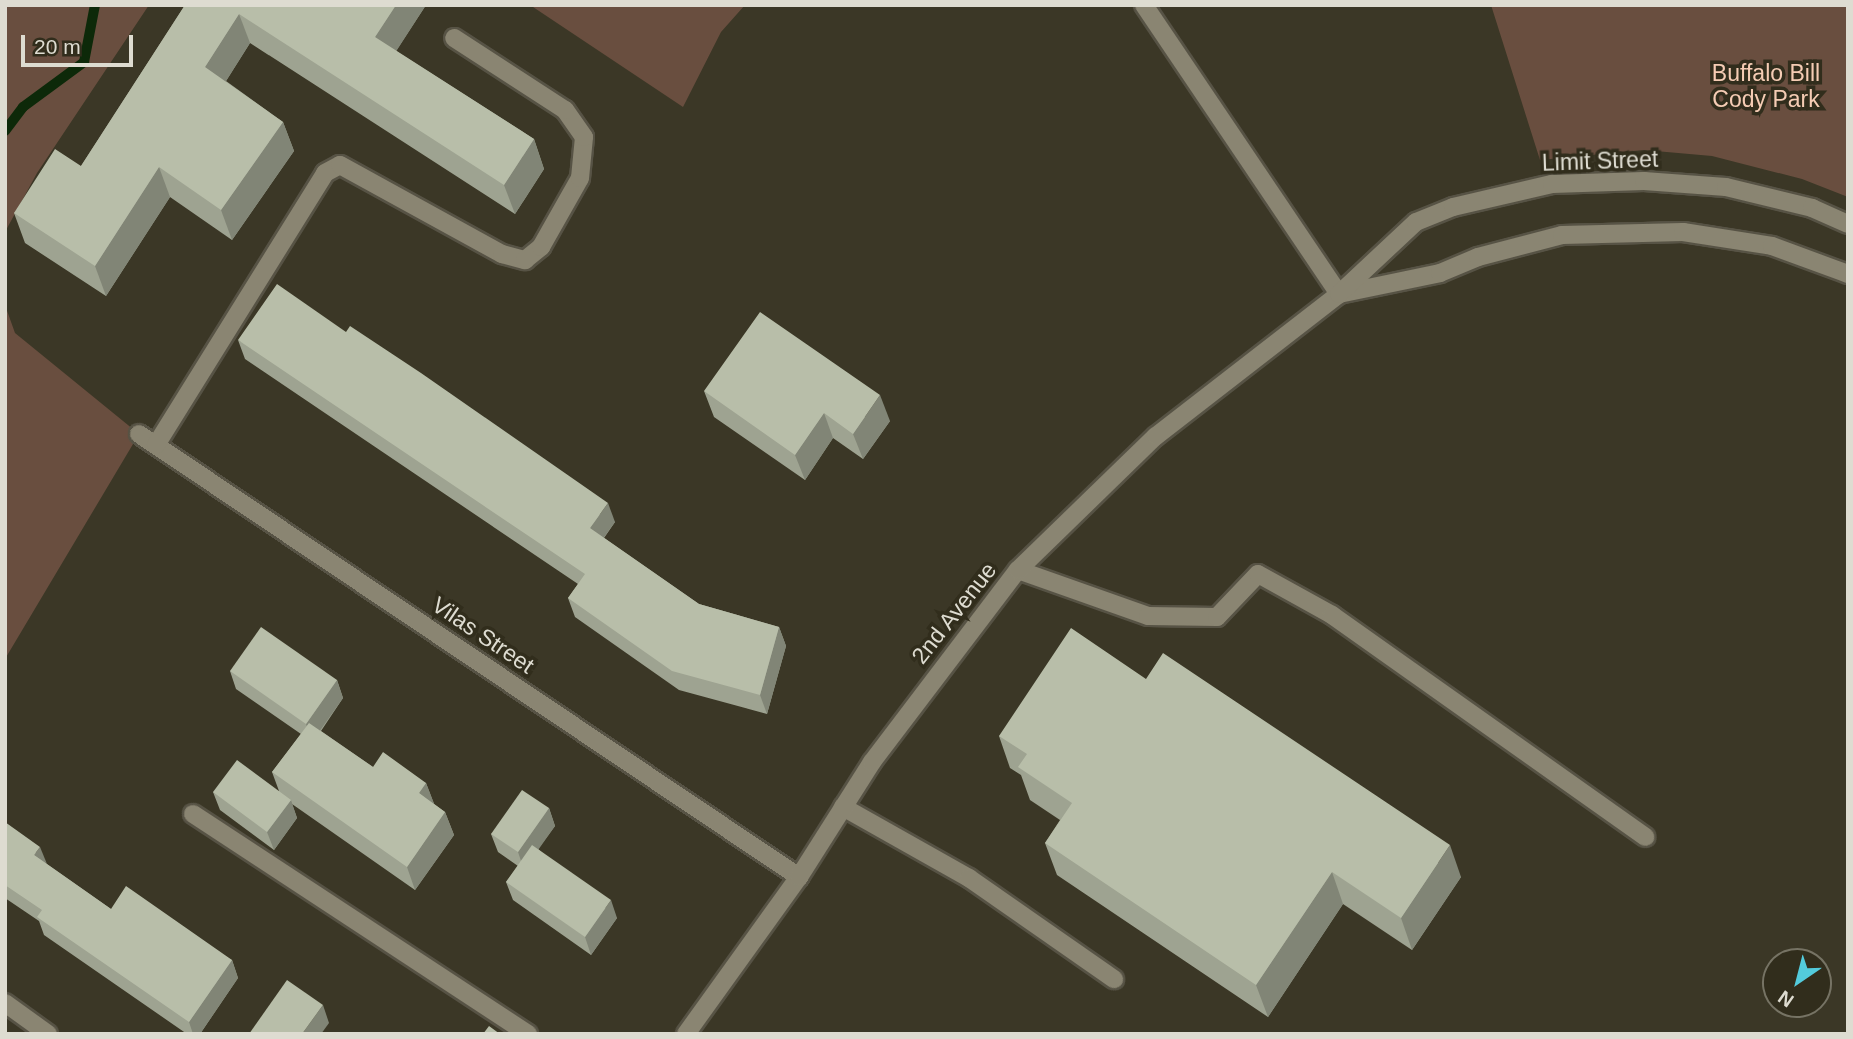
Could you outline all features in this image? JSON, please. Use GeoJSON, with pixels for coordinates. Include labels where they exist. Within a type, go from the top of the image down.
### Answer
{"type":"FeatureCollection","features":[{"type":"Feature","properties":{"kind":"street"},"geometry":{"type":"LineString","coordinates":[[1144,5],[1339,294],[1440,273],[1478,257],[1562,234],[1683,232],[1772,246],[1848,274]]}},
{"type":"Feature","properties":{"kind":"street"},"geometry":{"type":"LineString","coordinates":[[156,445],[325,173],[340,165],[502,254],[525,260],[541,247],[580,178],[584,136],[565,110],[454,38]]}},
{"type":"Feature","properties":{"kind":"street","name":"Limit Street"},"geometry":{"type":"LineString","coordinates":[[1339,294],[1416,222],[1453,207],[1552,184],[1644,181],[1726,187],[1812,208],[1848,224]]}},
{"type":"Feature","properties":{"kind":"street","name":"2nd Avenue"},"geometry":{"type":"LineString","coordinates":[[686,1034],[799,877],[872,762],[1018,570],[1156,436],[1339,294]]}},
{"type":"Feature","properties":{"kind":"street","name":"Vilas Street"},"geometry":{"type":"LineString","coordinates":[[139,434],[799,877]]}},
{"type":"Feature","properties":{"kind":"street"},"geometry":{"type":"LineString","coordinates":[[1018,570],[1148,616],[1217,617],[1258,574],[1332,615],[1645,837]]}},
{"type":"Feature","properties":{"kind":"street"},"geometry":{"type":"LineString","coordinates":[[844,807],[969,878],[1114,979]]}},
{"type":"Feature","properties":{"kind":"street"},"geometry":{"type":"LineString","coordinates":[[193,814],[528,1034]]}},
{"type":"Feature","properties":{"kind":"street"},"geometry":{"type":"LineString","coordinates":[[5,1003],[48,1034]]}},
{"type":"Feature","properties":{"kind":"green space"},"geometry":{"type":"Polygon","coordinates":[[[5,5],[149,5],[37,173],[5,232],[5,5]]]}},
{"type":"Feature","properties":{"kind":"green space"},"geometry":{"type":"Polygon","coordinates":[[[530,5],[745,5],[721,32],[683,107],[530,5]]]}},
{"type":"Feature","properties":{"kind":"green space","name":"Buffalo Bill Cody Park"},"geometry":{"type":"Polygon","coordinates":[[[1491,5],[1848,5],[1848,197],[1802,179],[1712,156],[1644,150],[1540,160],[1491,5]]]}},
{"type":"Feature","properties":{"kind":"green space"},"geometry":{"type":"Polygon","coordinates":[[[5,305],[15,333],[139,434],[5,659],[5,305]]]}},
{"type":"Feature","properties":{"kind":"building"},"geometry":{"type":"Polygon","coordinates":[[[185,5],[396,5],[375,37],[534,139],[504,185],[239,14],[205,67],[283,122],[221,210],[159,167],[95,266],[14,213],[55,149],[81,166],[185,5]]]}},
{"type":"Feature","properties":{"kind":"building"},"geometry":{"type":"Polygon","coordinates":[[[277,284],[346,332],[350,326],[608,503],[590,528],[699,604],[779,627],[760,695],[672,671],[568,598],[585,574],[238,340],[277,284]]]}},
{"type":"Feature","properties":{"kind":"building"},"geometry":{"type":"Polygon","coordinates":[[[760,312],[880,395],[853,434],[824,413],[795,455],[704,391],[760,312]]]}},
{"type":"Feature","properties":{"kind":"building"},"geometry":{"type":"Polygon","coordinates":[[[261,627],[337,680],[306,724],[230,671],[261,627]]]}},
{"type":"Feature","properties":{"kind":"building"},"geometry":{"type":"Polygon","coordinates":[[[1071,628],[1146,679],[1163,653],[1450,845],[1401,918],[1332,872],[1256,985],[1045,843],[1072,803],[1018,767],[1027,754],[999,736],[1071,628]]]}},
{"type":"Feature","properties":{"kind":"building"},"geometry":{"type":"Polygon","coordinates":[[[309,723],[373,767],[383,752],[426,783],[419,793],[445,812],[407,867],[272,772],[309,723]]]}},
{"type":"Feature","properties":{"kind":"building"},"geometry":{"type":"Polygon","coordinates":[[[237,760],[291,800],[267,832],[213,792],[237,760]]]}},
{"type":"Feature","properties":{"kind":"building"},"geometry":{"type":"Polygon","coordinates":[[[522,790],[549,808],[518,852],[491,834],[522,790]]]}},
{"type":"Feature","properties":{"kind":"building"},"geometry":{"type":"Polygon","coordinates":[[[5,822],[40,847],[34,855],[111,909],[126,886],[232,960],[189,1022],[37,917],[42,910],[5,885],[5,822]]]}},
{"type":"Feature","properties":{"kind":"building"},"geometry":{"type":"Polygon","coordinates":[[[532,845],[611,900],[585,937],[506,882],[532,845]]]}},
{"type":"Feature","properties":{"kind":"building"},"geometry":{"type":"Polygon","coordinates":[[[287,980],[323,1005],[302,1034],[249,1034],[287,980]]]}},
{"type":"Feature","properties":{"kind":"building"},"geometry":{"type":"Polygon","coordinates":[[[489,1026],[500,1034],[483,1034],[489,1026]]]}},
{"type":"Feature","properties":{"kind":"waterway"},"geometry":{"type":"LineString","coordinates":[[5,131],[23,107],[84,62],[95,5]]}}]}
